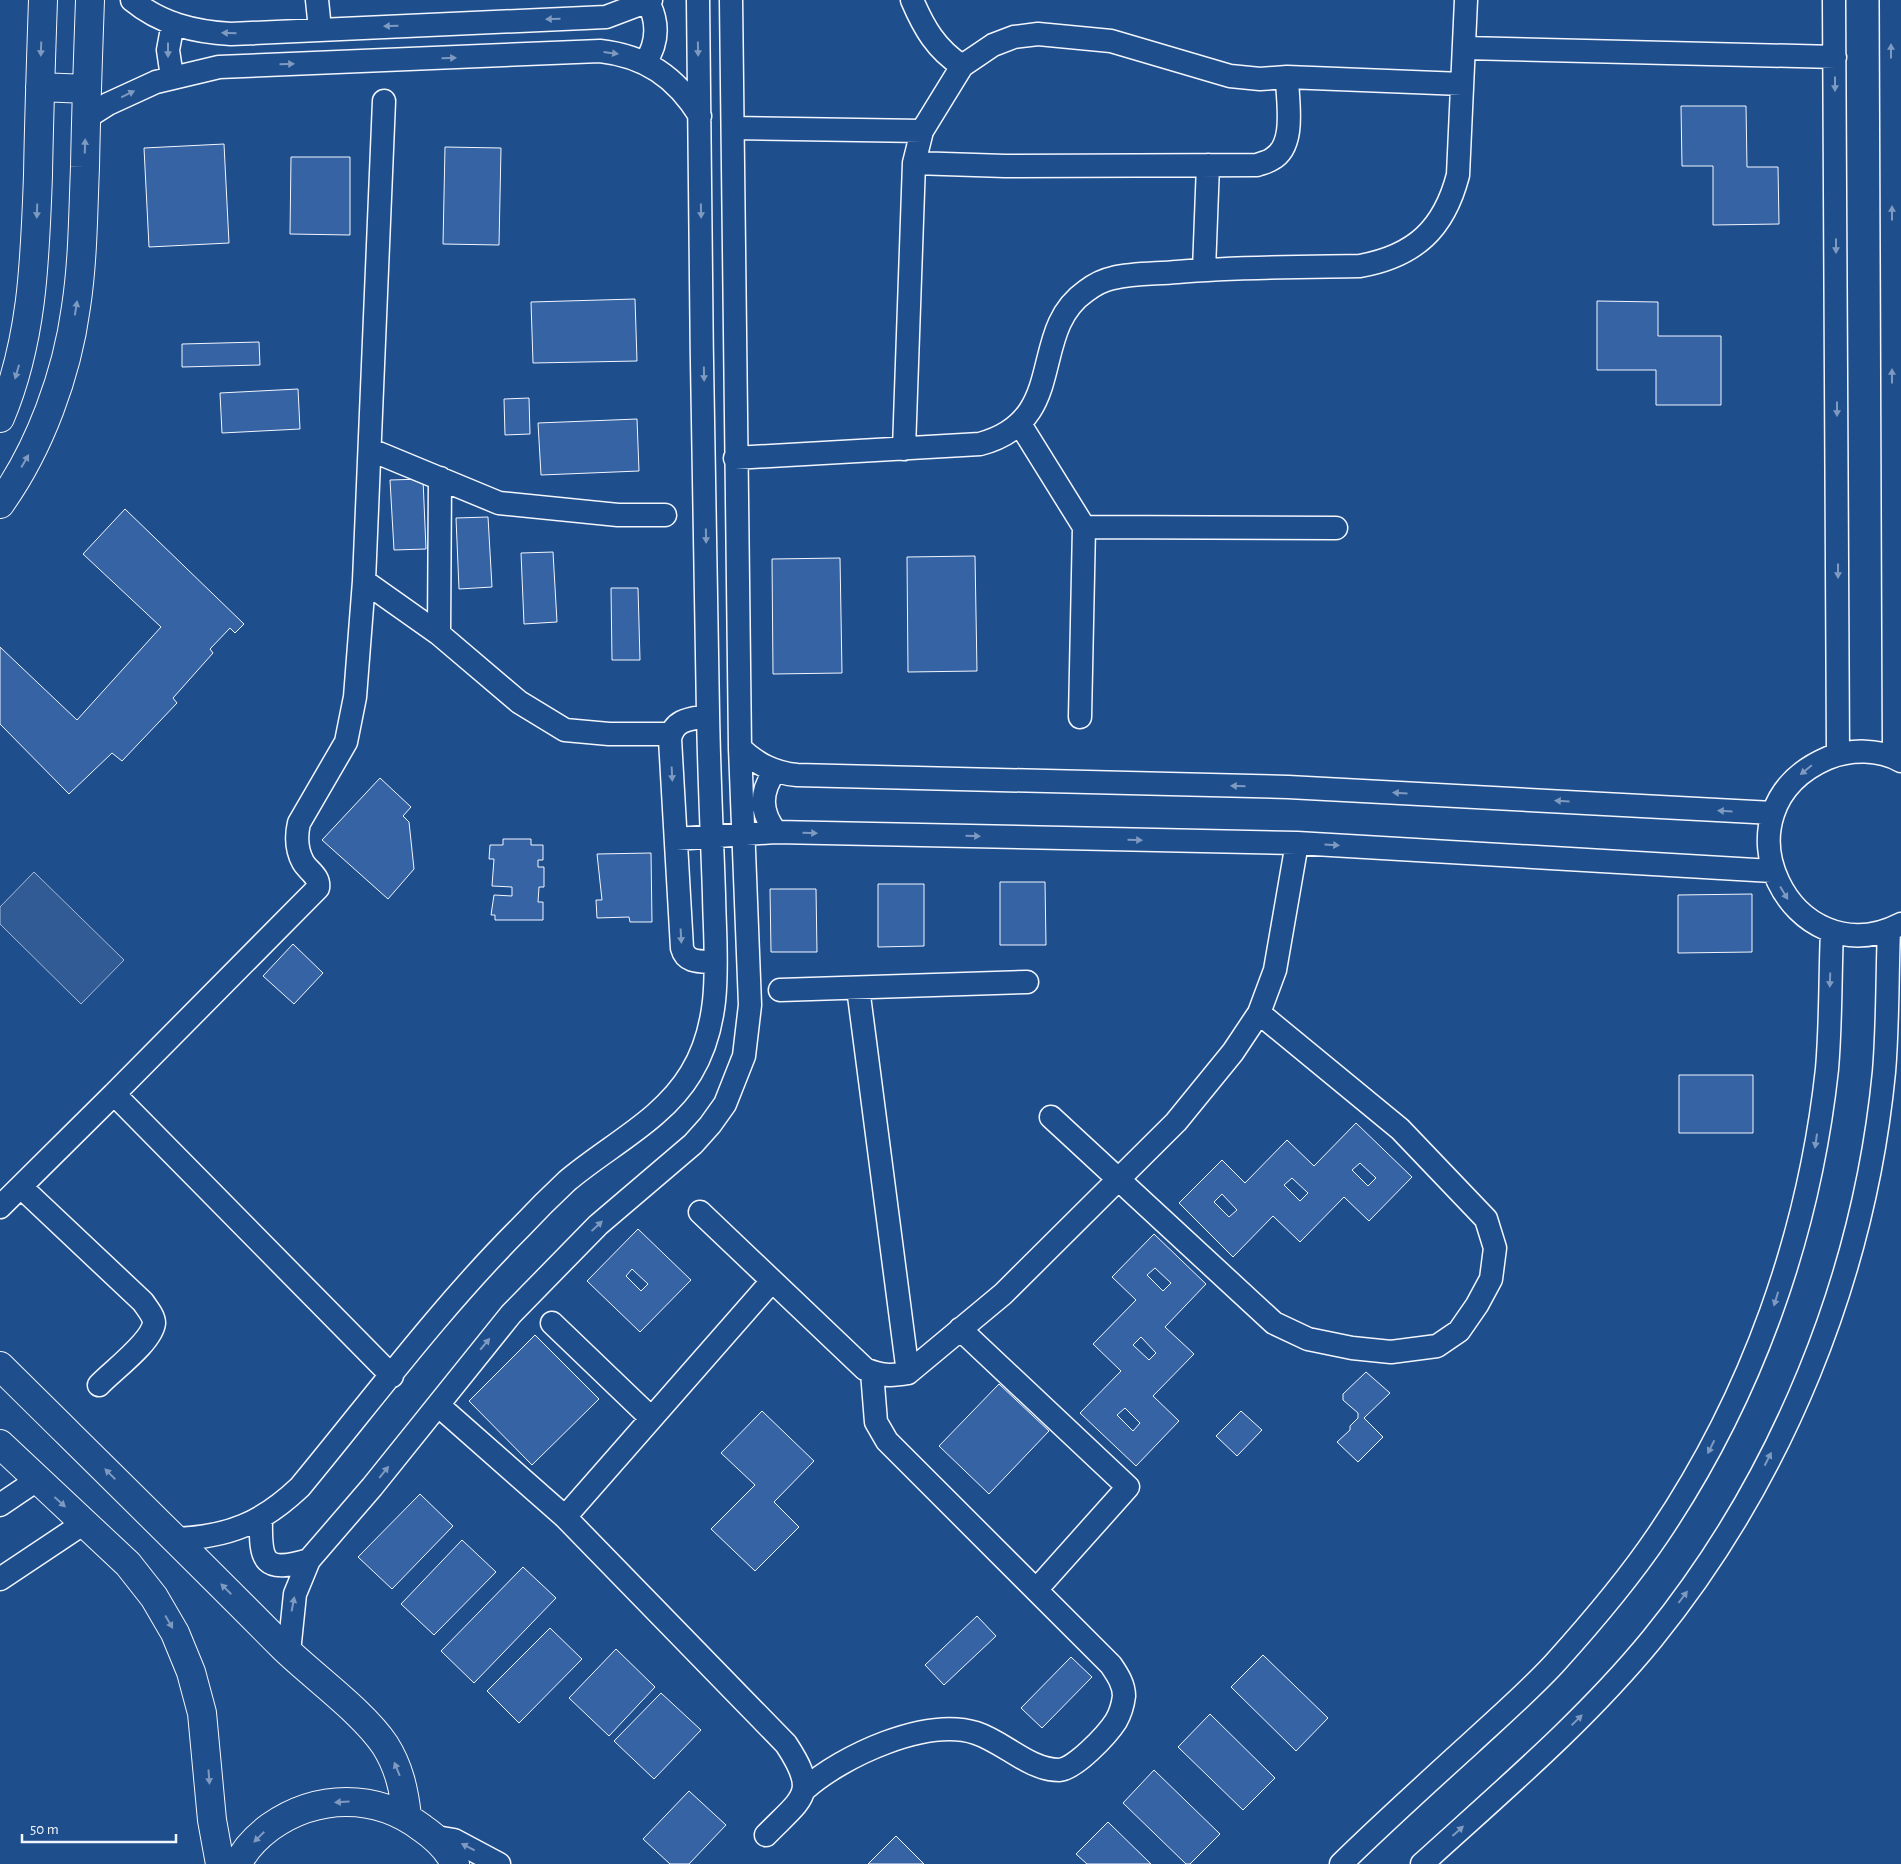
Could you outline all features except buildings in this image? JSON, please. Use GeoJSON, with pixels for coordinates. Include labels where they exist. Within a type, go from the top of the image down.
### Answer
{"type":"FeatureCollection","features":[{"type":"Feature","properties":{"kind":"main road"},"geometry":{"type":"LineString","coordinates":[[0,418],[24,347],[30,312],[35,252],[43,0]]}},
{"type":"Feature","properties":{"kind":"main road"},"geometry":{"type":"LineString","coordinates":[[0,504],[32,446],[50,407],[66,358],[76,308],[82,256],[90,0]]}},
{"type":"Feature","properties":{"kind":"main road"},"geometry":{"type":"LineString","coordinates":[[40,87],[87,89]]}},
{"type":"Feature","properties":{"kind":"main road"},"geometry":{"type":"LineString","coordinates":[[0,1366],[289,1652],[367,1724],[384,1744],[399,1774],[404,1791],[407,1816]]}},
{"type":"Feature","properties":{"kind":"main road"},"geometry":{"type":"LineString","coordinates":[[0,1444],[128,1564],[154,1597],[175,1633],[191,1672],[202,1713],[212,1820],[220,1864]]}},
{"type":"Feature","properties":{"kind":"main road"},"geometry":{"type":"LineString","coordinates":[[238,1864],[260,1834],[286,1816],[315,1805],[346,1801],[378,1805],[407,1816],[436,1837],[455,1864]]}},
{"type":"Feature","properties":{"kind":"street"},"geometry":{"type":"LineString","coordinates":[[132,0],[160,18],[173,23],[207,32],[231,34],[606,17],[650,1],[656,22],[656,33],[653,48],[645,63]]}},
{"type":"Feature","properties":{"kind":"street"},"geometry":{"type":"LineString","coordinates":[[317,0],[320,29]]}},
{"type":"Feature","properties":{"kind":"street"},"geometry":{"type":"LineString","coordinates":[[176,1539],[218,1535],[261,1519],[281,1505],[300,1487],[475,1275],[566,1182],[656,1114],[675,1096],[690,1076],[702,1053],[710,1029],[715,1004],[715,962],[708,716],[698,0]]}},
{"type":"Feature","properties":{"kind":"street"},"geometry":{"type":"LineString","coordinates":[[289,1652],[296,1594],[310,1560],[511,1314],[553,1269],[631,1195],[693,1144],[710,1125],[724,1104],[741,1064],[748,1031],[750,1005],[740,748],[735,458],[731,0]]}},
{"type":"Feature","properties":{"kind":"street"},"geometry":{"type":"LineString","coordinates":[[912,0],[928,32],[939,47],[945,54],[962,66]]}},
{"type":"Feature","properties":{"kind":"street"},"geometry":{"type":"LineString","coordinates":[[735,458],[980,444],[995,440],[1020,424],[1036,402],[1058,327],[1064,314],[1085,291],[1112,278],[1204,270],[1360,266],[1393,257],[1417,244],[1436,225],[1453,195],[1458,175],[1466,0]]}},
{"type":"Feature","properties":{"kind":"street"},"geometry":{"type":"LineString","coordinates":[[1834,0],[1838,754]]}},
{"type":"Feature","properties":{"kind":"street"},"geometry":{"type":"LineString","coordinates":[[1422,1864],[1593,1706],[1652,1639],[1705,1568],[1752,1492],[1792,1413],[1832,1312],[1852,1246],[1872,1159],[1884,1072],[1895,927],[1860,935],[1832,931],[1806,918],[1786,898],[1772,871],[1768,844],[1773,813],[1787,788],[1810,766],[1838,754],[1857,751],[1876,752],[1897,759],[1896,123],[1891,0]]}},
{"type":"Feature","properties":{"kind":"street"},"geometry":{"type":"LineString","coordinates":[[172,77],[168,50],[173,23]]}},
{"type":"Feature","properties":{"kind":"street"},"geometry":{"type":"LineString","coordinates":[[904,449],[914,163],[922,131],[962,66],[993,45],[1014,37],[1038,34],[1111,41],[1230,76],[1260,79],[1287,77],[1462,84]]}},
{"type":"Feature","properties":{"kind":"street"},"geometry":{"type":"LineString","coordinates":[[1465,48],[1835,57]]}},
{"type":"Feature","properties":{"kind":"street"},"geometry":{"type":"LineString","coordinates":[[86,118],[132,92],[172,77],[219,67],[600,51],[619,53],[645,63],[661,72],[681,88],[700,116]]}},
{"type":"Feature","properties":{"kind":"street"},"geometry":{"type":"LineString","coordinates":[[914,163],[1005,166],[1257,165],[1277,155],[1284,146],[1288,133],[1287,77]]}},
{"type":"Feature","properties":{"kind":"street"},"geometry":{"type":"LineString","coordinates":[[0,1207],[318,888],[317,880],[304,863],[298,849],[296,835],[299,823],[346,742],[355,697],[371,450],[384,101]]}},
{"type":"Feature","properties":{"kind":"street"},"geometry":{"type":"LineString","coordinates":[[732,128],[922,131]]}},
{"type":"Feature","properties":{"kind":"street"},"geometry":{"type":"LineString","coordinates":[[1204,270],[1208,165]]}},
{"type":"Feature","properties":{"kind":"street"},"geometry":{"type":"LineString","coordinates":[[1020,424],[1084,527],[1080,717]]}},
{"type":"Feature","properties":{"kind":"street"},"geometry":{"type":"LineString","coordinates":[[371,450],[499,502],[618,515],[665,516]]}},
{"type":"Feature","properties":{"kind":"street"},"geometry":{"type":"LineString","coordinates":[[439,634],[440,478]]}},
{"type":"Feature","properties":{"kind":"street"},"geometry":{"type":"LineString","coordinates":[[705,501],[736,500]]}},
{"type":"Feature","properties":{"kind":"street"},"geometry":{"type":"LineString","coordinates":[[1084,527],[1336,528]]}},
{"type":"Feature","properties":{"kind":"street"},"geometry":{"type":"LineString","coordinates":[[364,581],[439,634],[519,702],[565,730],[609,734],[671,734]]}},
{"type":"Feature","properties":{"kind":"street"},"geometry":{"type":"LineString","coordinates":[[708,716],[680,722],[671,734],[683,952],[692,960],[715,962]]}},
{"type":"Feature","properties":{"kind":"street"},"geometry":{"type":"LineString","coordinates":[[740,748],[775,772],[797,775],[1288,787],[1773,813]]}},
{"type":"Feature","properties":{"kind":"street"},"geometry":{"type":"LineString","coordinates":[[775,772],[764,791],[763,802],[769,823],[776,832]]}},
{"type":"Feature","properties":{"kind":"street"},"geometry":{"type":"LineString","coordinates":[[676,838],[776,832],[1297,843],[1772,871]]}},
{"type":"Feature","properties":{"kind":"street"},"geometry":{"type":"LineString","coordinates":[[700,1212],[865,1369],[891,1376],[908,1373],[1003,1294],[1176,1122],[1233,1052],[1259,1013],[1275,970],[1297,843]]}},
{"type":"Feature","properties":{"kind":"street"},"geometry":{"type":"LineString","coordinates":[[1341,1864],[1552,1667],[1607,1604],[1658,1536],[1702,1464],[1740,1390],[1772,1312],[1797,1232],[1815,1150],[1827,1067],[1832,931]]}},
{"type":"Feature","properties":{"kind":"street"},"geometry":{"type":"LineString","coordinates":[[780,990],[1028,982]]}},
{"type":"Feature","properties":{"kind":"street"},"geometry":{"type":"LineString","coordinates":[[858,988],[908,1373]]}},
{"type":"Feature","properties":{"kind":"street"},"geometry":{"type":"LineString","coordinates":[[1051,1117],[1274,1323],[1308,1339],[1391,1352],[1413,1351],[1437,1346],[1459,1331],[1477,1305],[1491,1279],[1494,1248],[1486,1219],[1400,1129],[1259,1013]]}},
{"type":"Feature","properties":{"kind":"street"},"geometry":{"type":"LineString","coordinates":[[114,1094],[392,1376]]}},
{"type":"Feature","properties":{"kind":"street"},"geometry":{"type":"LineString","coordinates":[[21,1187],[143,1302],[153,1318],[154,1324],[146,1341],[98,1384]]}},
{"type":"Feature","properties":{"kind":"street"},"geometry":{"type":"LineString","coordinates":[[565,1517],[772,1281]]}},
{"type":"Feature","properties":{"kind":"street"},"geometry":{"type":"LineString","coordinates":[[552,1323],[651,1418]]}},
{"type":"Feature","properties":{"kind":"street"},"geometry":{"type":"LineString","coordinates":[[960,1329],[1128,1487],[1036,1590]]}},
{"type":"Feature","properties":{"kind":"street"},"geometry":{"type":"LineString","coordinates":[[766,1834],[798,1802],[805,1788],[822,1773],[845,1760],[900,1737],[925,1732],[954,1730],[976,1733],[1044,1768],[1061,1770],[1072,1766],[1116,1720],[1124,1694],[1120,1678],[1111,1665],[886,1441],[876,1422],[872,1372]]}},
{"type":"Feature","properties":{"kind":"street"},"geometry":{"type":"LineString","coordinates":[[438,1405],[565,1517],[786,1744],[801,1767],[805,1788]]}},
{"type":"Feature","properties":{"kind":"street"},"geometry":{"type":"LineString","coordinates":[[0,1505],[37,1480]]}},
{"type":"Feature","properties":{"kind":"street"},"geometry":{"type":"LineString","coordinates":[[261,1519],[260,1543],[266,1559],[273,1565],[282,1567],[310,1560]]}},
{"type":"Feature","properties":{"kind":"street"},"geometry":{"type":"LineString","coordinates":[[0,1579],[84,1523]]}},
{"type":"Feature","properties":{"kind":"street"},"geometry":{"type":"LineString","coordinates":[[436,1837],[454,1840],[499,1864]]}},
{"type":"Feature","properties":{"kind":"shaded area"},"geometry":{"type":"Polygon","coordinates":[[[34,872],[124,960],[81,1004],[0,924],[0,907],[34,872]]]}}]}
